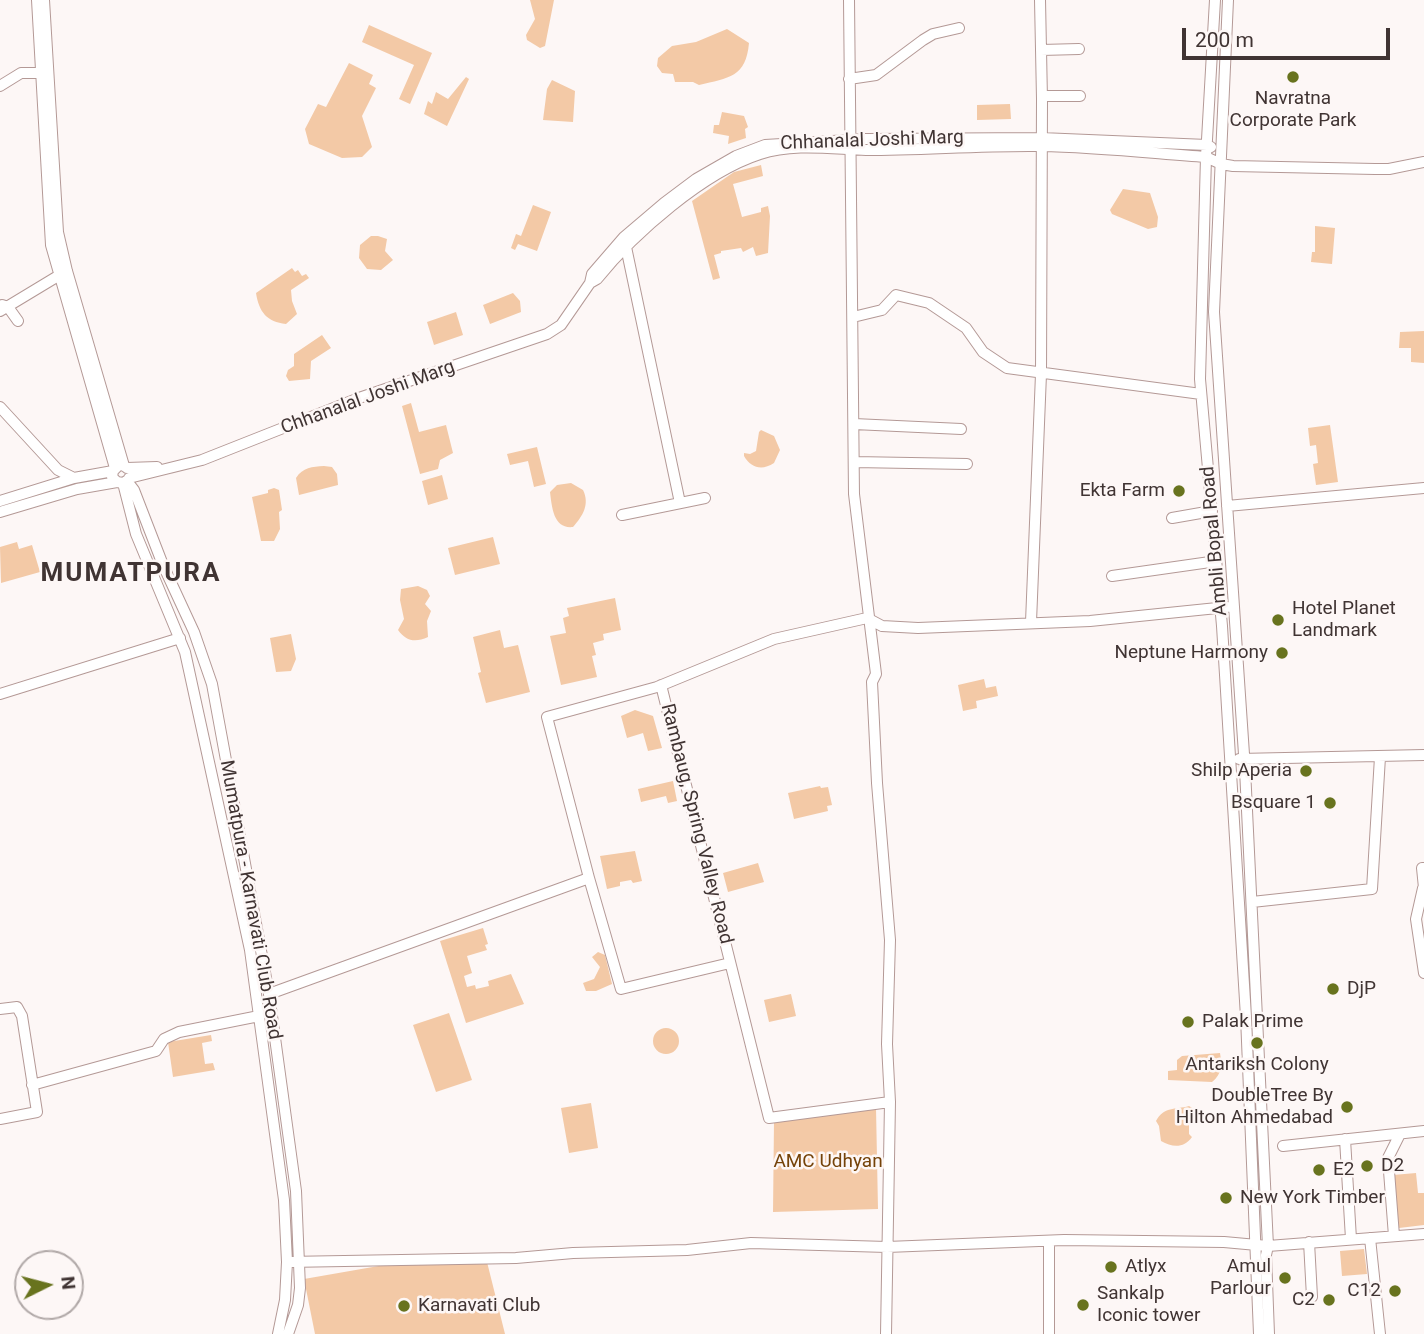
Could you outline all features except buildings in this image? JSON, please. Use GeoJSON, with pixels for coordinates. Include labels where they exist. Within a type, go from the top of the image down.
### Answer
{"type":"FeatureCollection","features":[{"type":"Feature","properties":{"kind":"street"},"geometry":{"type":"LineString","coordinates":[[37,0],[51,245],[63,273],[122,474]]}},
{"type":"Feature","properties":{"kind":"street"},"geometry":{"type":"LineString","coordinates":[[44,0],[58,232],[63,273]]}},
{"type":"Feature","properties":{"kind":"street"},"geometry":{"type":"LineString","coordinates":[[849,0],[854,494],[867,618],[876,674],[872,682],[877,783],[890,940],[886,1334]]}},
{"type":"Feature","properties":{"kind":"street"},"geometry":{"type":"LineString","coordinates":[[1031,622],[1041,374],[1040,0]]}},
{"type":"Feature","properties":{"kind":"street","name":"Ambli Bopal Road"},"geometry":{"type":"LineString","coordinates":[[1215,0],[1206,156],[1201,394],[1221,608],[1231,759],[1246,1017],[1259,1334]]}},
{"type":"Feature","properties":{"kind":"street","name":"Ambli Bopal Road"},"geometry":{"type":"LineString","coordinates":[[1228,0],[1214,312],[1252,902],[1268,1245],[1266,1255],[1269,1334]]}},
{"type":"Feature","properties":{"kind":"street"},"geometry":{"type":"LineString","coordinates":[[849,79],[876,75],[933,34],[959,27]]}},
{"type":"Feature","properties":{"kind":"street"},"geometry":{"type":"LineString","coordinates":[[1041,50],[1079,50]]}},
{"type":"Feature","properties":{"kind":"street"},"geometry":{"type":"LineString","coordinates":[[0,86],[21,72],[41,73]]}},
{"type":"Feature","properties":{"kind":"street"},"geometry":{"type":"LineString","coordinates":[[1042,96],[1080,96]]}},
{"type":"Feature","properties":{"kind":"street","name":"Chhanalal Joshi Marg"},"geometry":{"type":"LineString","coordinates":[[122,474],[202,460],[359,398],[547,334],[561,325],[590,283],[592,274],[624,237],[696,179],[736,156],[796,141],[850,144],[1041,142],[1207,145]]}},
{"type":"Feature","properties":{"kind":"street","name":"Chhanalal Joshi Marg"},"geometry":{"type":"LineString","coordinates":[[1041,142],[1206,156]]}},
{"type":"Feature","properties":{"kind":"street"},"geometry":{"type":"LineString","coordinates":[[1207,145],[1221,152],[1233,166]]}},
{"type":"Feature","properties":{"kind":"street","name":"Chhanalal Joshi Marg"},"geometry":{"type":"LineString","coordinates":[[590,283],[655,219],[691,192],[761,150]]}},
{"type":"Feature","properties":{"kind":"street"},"geometry":{"type":"LineString","coordinates":[[1206,156],[1221,164],[1233,166],[1375,169],[1424,162]]}},
{"type":"Feature","properties":{"kind":"street"},"geometry":{"type":"LineString","coordinates":[[626,247],[680,502]]}},
{"type":"Feature","properties":{"kind":"street"},"geometry":{"type":"LineString","coordinates":[[19,321],[3,308],[63,273]]}},
{"type":"Feature","properties":{"kind":"street"},"geometry":{"type":"LineString","coordinates":[[853,317],[882,310],[896,295],[929,303],[966,328],[983,352],[1007,368],[1201,394]]}},
{"type":"Feature","properties":{"kind":"street"},"geometry":{"type":"LineString","coordinates":[[0,407],[58,470],[74,478]]}},
{"type":"Feature","properties":{"kind":"street"},"geometry":{"type":"LineString","coordinates":[[854,424],[961,429]]}},
{"type":"Feature","properties":{"kind":"street"},"geometry":{"type":"LineString","coordinates":[[854,462],[967,464]]}},
{"type":"Feature","properties":{"kind":"street"},"geometry":{"type":"LineString","coordinates":[[0,501],[74,478],[122,474]]}},
{"type":"Feature","properties":{"kind":"street"},"geometry":{"type":"LineString","coordinates":[[0,512],[122,474]]}},
{"type":"Feature","properties":{"kind":"street","name":"Mumatpura - Karnavati Club Road"},"geometry":{"type":"LineString","coordinates":[[122,474],[136,534],[180,638],[215,783],[250,950],[284,1199],[287,1262],[285,1300],[278,1334]]}},
{"type":"Feature","properties":{"kind":"street","name":"Mumatpura - Karnavati Club Road"},"geometry":{"type":"LineString","coordinates":[[122,474],[134,490],[163,565],[194,632],[212,684],[270,994],[296,1191],[298,1305],[288,1334]]}},
{"type":"Feature","properties":{"kind":"street"},"geometry":{"type":"LineString","coordinates":[[1227,506],[1424,488]]}},
{"type":"Feature","properties":{"kind":"street"},"geometry":{"type":"LineString","coordinates":[[622,515],[705,498]]}},
{"type":"Feature","properties":{"kind":"street"},"geometry":{"type":"LineString","coordinates":[[1172,518],[1212,511]]}},
{"type":"Feature","properties":{"kind":"street"},"geometry":{"type":"LineString","coordinates":[[1112,576],[1217,561]]}},
{"type":"Feature","properties":{"kind":"street"},"geometry":{"type":"LineString","coordinates":[[270,994],[589,878],[547,717],[662,685],[774,639],[867,618],[875,624],[897,628],[1090,621],[1234,606]]}},
{"type":"Feature","properties":{"kind":"street"},"geometry":{"type":"LineString","coordinates":[[0,694],[180,638]]}},
{"type":"Feature","properties":{"kind":"street","name":"Rambaug, Spring Valley Road"},"geometry":{"type":"LineString","coordinates":[[662,685],[769,1118],[890,1101]]}},
{"type":"Feature","properties":{"kind":"street"},"geometry":{"type":"LineString","coordinates":[[1231,759],[1424,755]]}},
{"type":"Feature","properties":{"kind":"street"},"geometry":{"type":"LineString","coordinates":[[1252,902],[1372,889],[1380,757]]}},
{"type":"Feature","properties":{"kind":"street"},"geometry":{"type":"LineString","coordinates":[[1424,868],[1423,888],[1416,919],[1422,937],[1424,973]]}},
{"type":"Feature","properties":{"kind":"street","name":"Rambaug, Spring Valley Road"},"geometry":{"type":"LineString","coordinates":[[589,878],[621,989],[730,963]]}},
{"type":"Feature","properties":{"kind":"street"},"geometry":{"type":"LineString","coordinates":[[0,1009],[18,1007],[22,1016],[37,1112],[0,1119]]}},
{"type":"Feature","properties":{"kind":"street"},"geometry":{"type":"LineString","coordinates":[[32,1085],[156,1051],[164,1039],[179,1032],[259,1016]]}},
{"type":"Feature","properties":{"kind":"street"},"geometry":{"type":"LineString","coordinates":[[1283,1146],[1424,1131]]}},
{"type":"Feature","properties":{"kind":"street"},"geometry":{"type":"LineString","coordinates":[[1394,1236],[1388,1158],[1400,1133]]}},
{"type":"Feature","properties":{"kind":"street"},"geometry":{"type":"LineString","coordinates":[[1345,1139],[1352,1239]]}},
{"type":"Feature","properties":{"kind":"street"},"geometry":{"type":"LineString","coordinates":[[287,1262],[516,1258],[573,1253],[687,1250],[751,1243],[887,1247],[1049,1241],[1268,1245],[1424,1234]]}},
{"type":"Feature","properties":{"kind":"street"},"geometry":{"type":"LineString","coordinates":[[1370,1238],[1380,1334]]}},
{"type":"Feature","properties":{"kind":"street"},"geometry":{"type":"LineString","coordinates":[[1049,1241],[1049,1334]]}},
{"type":"Feature","properties":{"kind":"street"},"geometry":{"type":"LineString","coordinates":[[1309,1242],[1312,1297]]}},
{"type":"Feature","properties":{"kind":"green space"},"geometry":{"type":"Polygon","coordinates":[[[530,0],[554,0],[545,46],[540,48],[527,40],[526,35],[535,19],[530,0]]]}},
{"type":"Feature","properties":{"kind":"green space"},"geometry":{"type":"Polygon","coordinates":[[[369,25],[432,53],[410,104],[399,99],[414,65],[362,42],[369,25]]]}},
{"type":"Feature","properties":{"kind":"green space"},"geometry":{"type":"Polygon","coordinates":[[[727,29],[749,43],[744,63],[727,78],[699,85],[693,82],[675,82],[673,74],[662,73],[657,66],[658,58],[672,46],[696,42],[727,29]]]}},
{"type":"Feature","properties":{"kind":"green space"},"geometry":{"type":"Polygon","coordinates":[[[349,63],[373,75],[369,84],[376,88],[362,116],[372,147],[362,157],[342,158],[309,144],[305,129],[318,104],[326,107],[349,63]]]}},
{"type":"Feature","properties":{"kind":"green space"},"geometry":{"type":"Polygon","coordinates":[[[466,77],[469,79],[447,126],[424,114],[428,101],[432,104],[436,92],[448,99],[466,77]]]}},
{"type":"Feature","properties":{"kind":"green space"},"geometry":{"type":"Polygon","coordinates":[[[552,80],[575,91],[573,122],[543,120],[547,89],[552,80]]]}},
{"type":"Feature","properties":{"kind":"green space"},"geometry":{"type":"Polygon","coordinates":[[[1010,104],[1011,119],[977,120],[977,105],[1010,104]]]}},
{"type":"Feature","properties":{"kind":"green space"},"geometry":{"type":"Polygon","coordinates":[[[722,112],[744,116],[748,127],[745,129],[746,138],[728,144],[729,136],[713,133],[714,125],[719,125],[722,112]]]}},
{"type":"Feature","properties":{"kind":"green space"},"geometry":{"type":"Polygon","coordinates":[[[761,165],[763,176],[733,184],[742,217],[761,212],[761,208],[768,206],[768,253],[756,256],[753,247],[743,252],[741,248],[721,251],[714,255],[720,278],[713,280],[692,201],[734,172],[761,165]]]}},
{"type":"Feature","properties":{"kind":"green space"},"geometry":{"type":"Polygon","coordinates":[[[1123,189],[1150,193],[1158,217],[1157,227],[1148,229],[1112,214],[1110,210],[1123,189]]]}},
{"type":"Feature","properties":{"kind":"green space"},"geometry":{"type":"Polygon","coordinates":[[[533,205],[551,212],[537,251],[518,244],[515,250],[511,248],[516,234],[521,236],[533,205]]]}},
{"type":"Feature","properties":{"kind":"green space"},"geometry":{"type":"Polygon","coordinates":[[[1315,226],[1335,228],[1332,264],[1311,262],[1312,252],[1315,252],[1315,226]]]}},
{"type":"Feature","properties":{"kind":"green space"},"geometry":{"type":"Polygon","coordinates":[[[371,236],[387,239],[385,251],[393,260],[381,270],[367,269],[359,258],[360,245],[371,236]]]}},
{"type":"Feature","properties":{"kind":"green space"},"geometry":{"type":"Polygon","coordinates":[[[292,268],[309,278],[291,290],[297,314],[286,324],[265,315],[259,306],[256,293],[292,268]]]}},
{"type":"Feature","properties":{"kind":"green space"},"geometry":{"type":"Polygon","coordinates":[[[513,293],[520,301],[521,312],[490,324],[483,305],[513,293]]]}},
{"type":"Feature","properties":{"kind":"green space"},"geometry":{"type":"Polygon","coordinates":[[[456,312],[463,335],[434,345],[427,322],[456,312]]]}},
{"type":"Feature","properties":{"kind":"green space"},"geometry":{"type":"Polygon","coordinates":[[[1424,331],[1424,363],[1411,362],[1411,348],[1399,348],[1400,332],[1424,331]]]}},
{"type":"Feature","properties":{"kind":"green space"},"geometry":{"type":"Polygon","coordinates":[[[322,335],[331,348],[311,361],[310,379],[289,381],[286,376],[288,370],[294,366],[294,354],[322,335]]]}},
{"type":"Feature","properties":{"kind":"green space"},"geometry":{"type":"Polygon","coordinates":[[[411,403],[419,432],[446,425],[453,453],[440,460],[438,469],[420,474],[402,406],[411,403]]]}},
{"type":"Feature","properties":{"kind":"green space"},"geometry":{"type":"Polygon","coordinates":[[[1330,425],[1338,482],[1316,485],[1313,464],[1318,463],[1316,445],[1310,446],[1308,428],[1330,425]]]}},
{"type":"Feature","properties":{"kind":"green space"},"geometry":{"type":"Polygon","coordinates":[[[761,430],[774,436],[780,450],[774,463],[757,467],[750,463],[744,453],[756,451],[761,430]]]}},
{"type":"Feature","properties":{"kind":"green space"},"geometry":{"type":"Polygon","coordinates":[[[537,447],[546,484],[534,487],[528,461],[510,465],[507,454],[537,447]]]}},
{"type":"Feature","properties":{"kind":"green space"},"geometry":{"type":"Polygon","coordinates":[[[332,467],[337,474],[338,485],[299,495],[296,478],[299,474],[308,468],[332,467]]]}},
{"type":"Feature","properties":{"kind":"green space"},"geometry":{"type":"Polygon","coordinates":[[[442,475],[448,499],[428,505],[422,481],[442,475]]]}},
{"type":"Feature","properties":{"kind":"green space"},"geometry":{"type":"Polygon","coordinates":[[[571,483],[583,490],[586,505],[573,527],[567,527],[555,517],[550,492],[557,485],[571,483]]]}},
{"type":"Feature","properties":{"kind":"green space"},"geometry":{"type":"Polygon","coordinates":[[[268,490],[279,490],[282,510],[279,512],[280,529],[274,541],[261,541],[252,497],[268,493],[268,490]]]}},
{"type":"Feature","properties":{"kind":"green space"},"geometry":{"type":"Polygon","coordinates":[[[493,537],[500,564],[455,575],[448,548],[493,537]]]}},
{"type":"Feature","properties":{"kind":"green space"},"geometry":{"type":"Polygon","coordinates":[[[17,542],[19,549],[32,545],[40,572],[1,583],[0,547],[17,542]]]}},
{"type":"Feature","properties":{"kind":"green space"},"geometry":{"type":"Polygon","coordinates":[[[418,586],[427,590],[430,596],[425,604],[431,611],[427,621],[428,637],[415,640],[404,637],[398,630],[404,619],[401,589],[418,586]]]}},
{"type":"Feature","properties":{"kind":"green space"},"geometry":{"type":"Polygon","coordinates":[[[615,598],[621,630],[603,634],[604,640],[593,643],[596,655],[592,656],[597,677],[561,685],[550,636],[566,633],[563,618],[569,616],[567,608],[615,598]]]}},
{"type":"Feature","properties":{"kind":"green space"},"geometry":{"type":"Polygon","coordinates":[[[500,630],[504,648],[518,645],[530,692],[486,703],[473,637],[500,630]]]}},
{"type":"Feature","properties":{"kind":"green space"},"geometry":{"type":"Polygon","coordinates":[[[291,634],[296,659],[291,671],[276,672],[270,638],[291,634]]]}},
{"type":"Feature","properties":{"kind":"green space"},"geometry":{"type":"Polygon","coordinates":[[[984,679],[986,688],[996,686],[998,696],[976,701],[977,708],[963,711],[958,685],[984,679]]]}},
{"type":"Feature","properties":{"kind":"green space"},"geometry":{"type":"Polygon","coordinates":[[[635,710],[653,716],[662,748],[648,751],[643,733],[627,738],[621,716],[635,710]]]}},
{"type":"Feature","properties":{"kind":"green space"},"geometry":{"type":"Polygon","coordinates":[[[673,781],[677,801],[668,803],[666,796],[641,802],[638,789],[673,781]]]}},
{"type":"Feature","properties":{"kind":"green space"},"geometry":{"type":"Polygon","coordinates":[[[820,786],[828,787],[832,805],[827,806],[828,811],[794,819],[788,793],[820,786]]]}},
{"type":"Feature","properties":{"kind":"green space"},"geometry":{"type":"Polygon","coordinates":[[[635,851],[642,881],[620,882],[620,886],[607,889],[600,856],[635,851]]]}},
{"type":"Feature","properties":{"kind":"green space"},"geometry":{"type":"Polygon","coordinates":[[[758,863],[764,882],[728,892],[723,873],[758,863]]]}},
{"type":"Feature","properties":{"kind":"green space"},"geometry":{"type":"Polygon","coordinates":[[[483,928],[487,950],[467,956],[472,973],[464,976],[467,987],[475,985],[476,989],[489,986],[488,981],[511,974],[524,1004],[466,1023],[440,941],[483,928]]]}},
{"type":"Feature","properties":{"kind":"green space"},"geometry":{"type":"Polygon","coordinates":[[[598,952],[605,955],[612,984],[596,991],[586,991],[583,983],[594,979],[600,967],[592,957],[598,952]]]}},
{"type":"Feature","properties":{"kind":"green space"},"geometry":{"type":"Polygon","coordinates":[[[791,994],[796,1016],[769,1022],[764,1000],[791,994]]]}},
{"type":"Feature","properties":{"kind":"green space"},"geometry":{"type":"Polygon","coordinates":[[[449,1013],[472,1080],[436,1092],[413,1025],[449,1013]]]}},
{"type":"Feature","properties":{"kind":"green space"},"geometry":{"type":"Polygon","coordinates":[[[666,1028],[675,1032],[679,1041],[675,1050],[666,1054],[657,1050],[653,1041],[657,1032],[666,1028]]]}},
{"type":"Feature","properties":{"kind":"green space"},"geometry":{"type":"Polygon","coordinates":[[[211,1035],[212,1041],[202,1043],[205,1064],[213,1063],[215,1070],[173,1077],[168,1042],[211,1035]]]}},
{"type":"Feature","properties":{"kind":"green space"},"geometry":{"type":"Polygon","coordinates":[[[1220,1053],[1220,1069],[1212,1082],[1168,1080],[1168,1071],[1177,1070],[1177,1060],[1182,1056],[1220,1053]]]}},
{"type":"Feature","properties":{"kind":"green space"},"geometry":{"type":"Polygon","coordinates":[[[591,1103],[598,1148],[569,1153],[561,1108],[591,1103]]]}},
{"type":"Feature","properties":{"kind":"green space"},"geometry":{"type":"Polygon","coordinates":[[[1189,1106],[1194,1109],[1195,1118],[1189,1122],[1189,1134],[1192,1137],[1178,1146],[1161,1141],[1156,1121],[1159,1116],[1166,1111],[1189,1106]]]}},
{"type":"Feature","properties":{"kind":"green space","name":"AMC Udhyan"},"geometry":{"type":"Polygon","coordinates":[[[876,1108],[878,1209],[773,1212],[774,1121],[876,1108]]]}},
{"type":"Feature","properties":{"kind":"green space"},"geometry":{"type":"Polygon","coordinates":[[[1416,1173],[1418,1193],[1424,1193],[1424,1225],[1399,1228],[1393,1175],[1416,1173]]]}},
{"type":"Feature","properties":{"kind":"green space"},"geometry":{"type":"Polygon","coordinates":[[[1364,1249],[1367,1274],[1342,1276],[1340,1251],[1364,1249]]]}},
{"type":"Feature","properties":{"kind":"green space","name":"Karnavati Club"},"geometry":{"type":"Polygon","coordinates":[[[487,1262],[505,1334],[315,1334],[304,1279],[390,1264],[487,1262]]]}},
{"type":"Feature","properties":{"kind":"place","name":"Navratna Corporate Park"},"geometry":{"type":"Point","coordinates":[1293,77]}},
{"type":"Feature","properties":{"kind":"place","name":"Ekta Farm"},"geometry":{"type":"Point","coordinates":[1179,491]}},
{"type":"Feature","properties":{"kind":"place","name":"Hotel Planet Landmark"},"geometry":{"type":"Point","coordinates":[1278,620]}},
{"type":"Feature","properties":{"kind":"place","name":"Neptune Harmony"},"geometry":{"type":"Point","coordinates":[1282,653]}},
{"type":"Feature","properties":{"kind":"place","name":"Shilp Aperia"},"geometry":{"type":"Point","coordinates":[1306,771]}},
{"type":"Feature","properties":{"kind":"place","name":"Bsquare 1"},"geometry":{"type":"Point","coordinates":[1330,803]}},
{"type":"Feature","properties":{"kind":"place","name":"DjP"},"geometry":{"type":"Point","coordinates":[1333,989]}},
{"type":"Feature","properties":{"kind":"place","name":"Palak Prime"},"geometry":{"type":"Point","coordinates":[1188,1022]}},
{"type":"Feature","properties":{"kind":"place","name":"Antariksh Colony"},"geometry":{"type":"Point","coordinates":[1257,1043]}},
{"type":"Feature","properties":{"kind":"place","name":"DoubleTree By Hilton Ahmedabad"},"geometry":{"type":"Point","coordinates":[1347,1107]}},
{"type":"Feature","properties":{"kind":"place","name":"D2"},"geometry":{"type":"Point","coordinates":[1367,1166]}},
{"type":"Feature","properties":{"kind":"place","name":"E2"},"geometry":{"type":"Point","coordinates":[1319,1170]}},
{"type":"Feature","properties":{"kind":"place","name":"New York Timber"},"geometry":{"type":"Point","coordinates":[1226,1198]}},
{"type":"Feature","properties":{"kind":"place","name":"Atlyx"},"geometry":{"type":"Point","coordinates":[1111,1267]}},
{"type":"Feature","properties":{"kind":"place","name":"Amul Parlour"},"geometry":{"type":"Point","coordinates":[1285,1278]}},
{"type":"Feature","properties":{"kind":"place","name":"C12"},"geometry":{"type":"Point","coordinates":[1395,1291]}},
{"type":"Feature","properties":{"kind":"place","name":"C2"},"geometry":{"type":"Point","coordinates":[1329,1300]}},
{"type":"Feature","properties":{"kind":"place","name":"Sankalp Iconic tower"},"geometry":{"type":"Point","coordinates":[1083,1305]}},
{"type":"Feature","properties":{"kind":"place","name":"Karnavati Club"},"geometry":{"type":"Point","coordinates":[404,1306]}},
{"type":"Feature","properties":{"kind":"district","name":"MUMATPURA"},"geometry":{"type":"Point","coordinates":[131,574]}}]}
